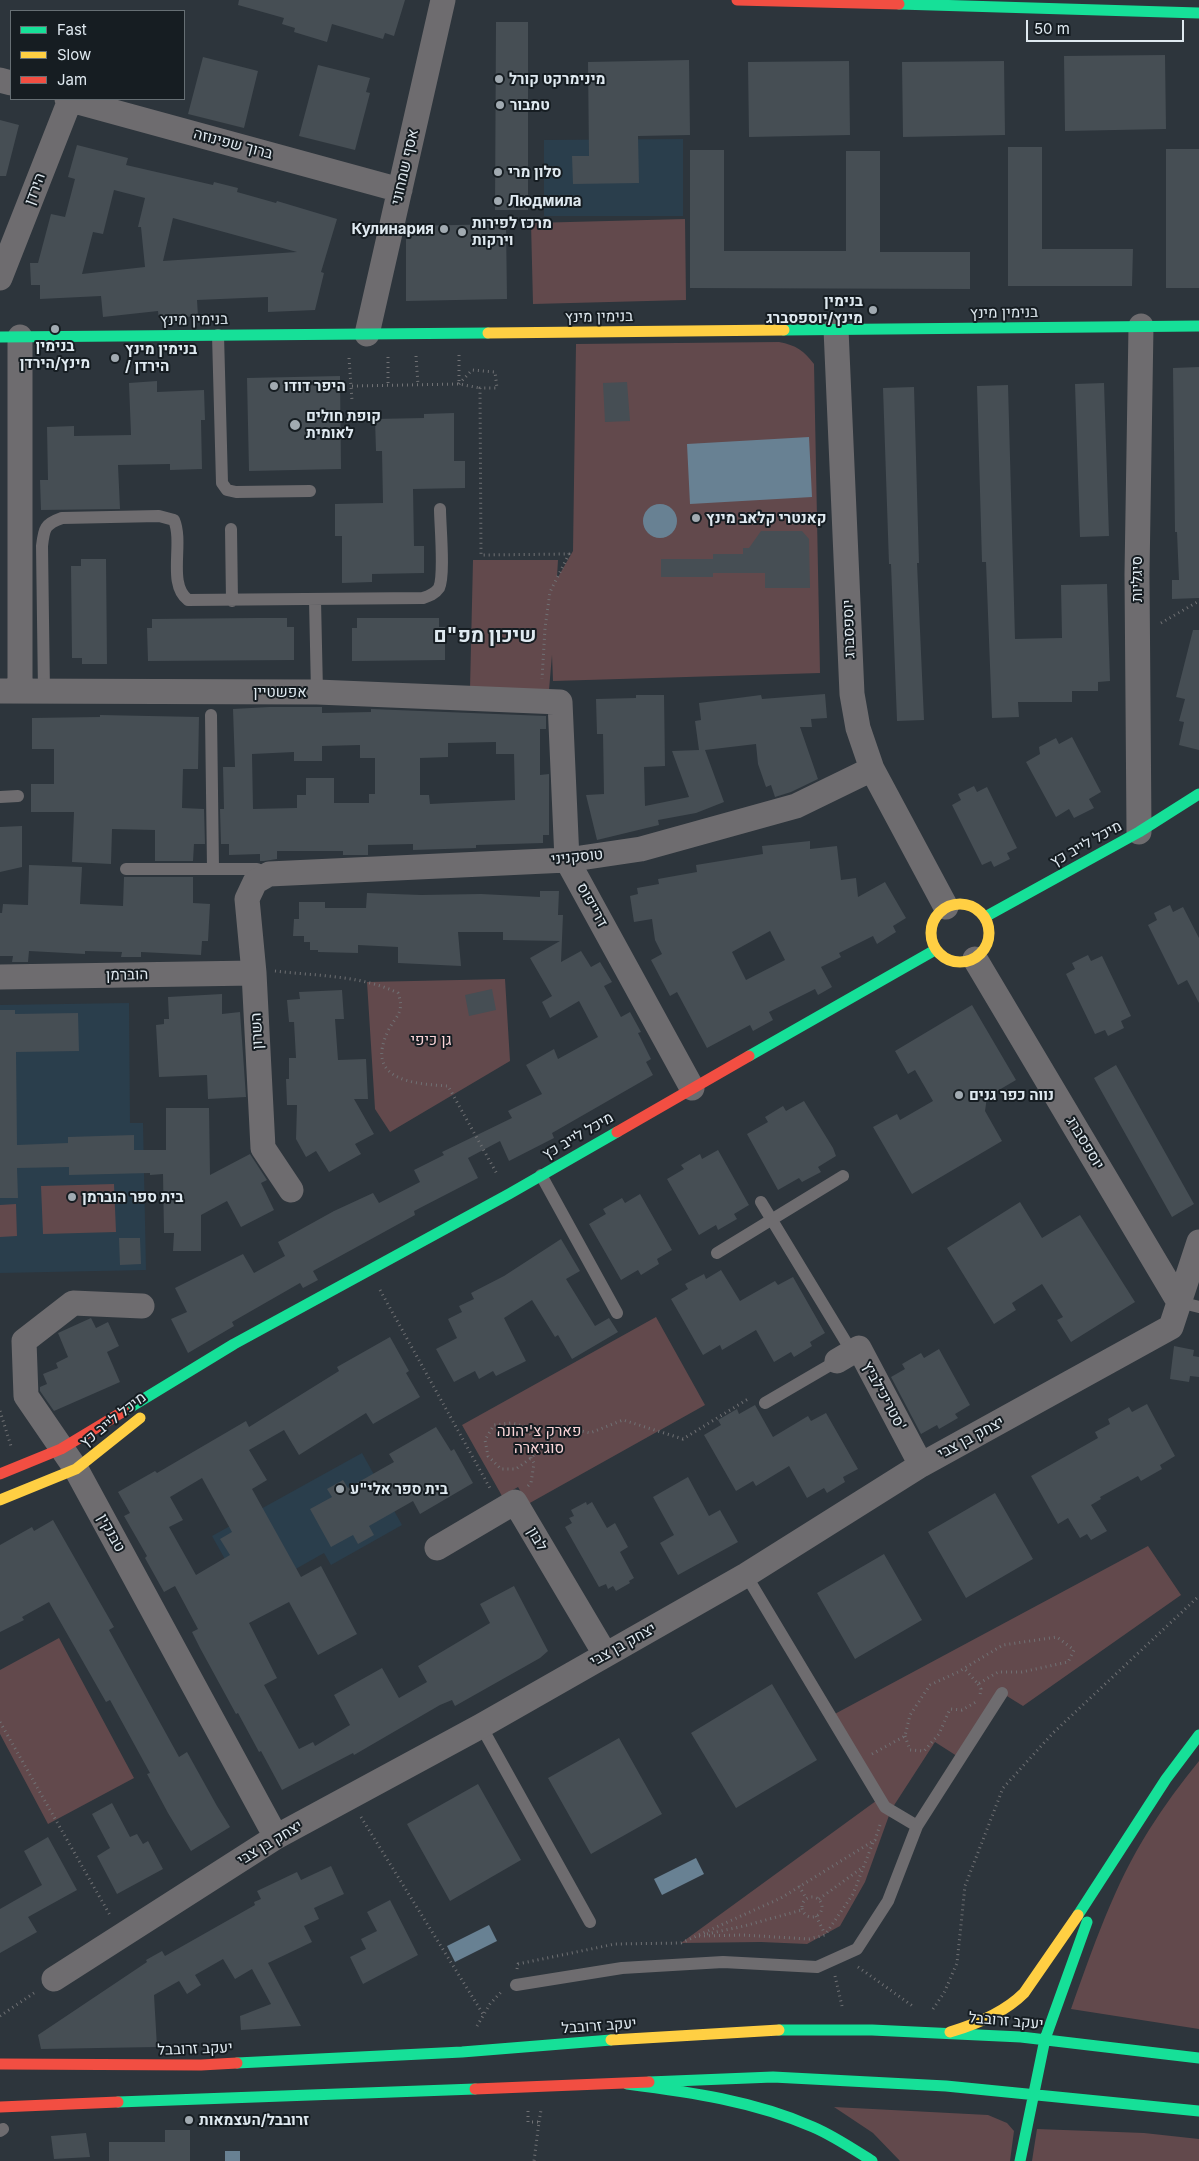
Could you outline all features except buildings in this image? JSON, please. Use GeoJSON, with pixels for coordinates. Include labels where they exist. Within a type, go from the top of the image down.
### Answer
{"type":"FeatureCollection","features":[{"type":"Feature","properties":{"kind":"main road"},"geometry":{"type":"LineString","coordinates":[[737,0],[1067,4],[1199,14]]}},
{"type":"Feature","properties":{"kind":"main road","name":"בנימין מינץ"},"geometry":{"type":"LineString","coordinates":[[10,337],[1199,326]]}},
{"type":"Feature","properties":{"kind":"main road","name":"מיכל לייב כץ"},"geometry":{"type":"LineString","coordinates":[[985,917],[1139,832],[1199,794]]}},
{"type":"Feature","properties":{"kind":"main road"},"geometry":{"type":"LineString","coordinates":[[954,904],[971,906],[985,917],[990,932],[989,940],[981,954],[975,959],[966,962],[949,961],[935,950],[931,941],[930,931],[938,913],[946,907],[954,904]]}},
{"type":"Feature","properties":{"kind":"main road","name":"מיכל לייב כץ"},"geometry":{"type":"LineString","coordinates":[[0,1474],[61,1449],[234,1344],[509,1194],[935,950]]}},
{"type":"Feature","properties":{"kind":"main road","name":"מיכל לייב כץ"},"geometry":{"type":"LineString","coordinates":[[0,1500],[76,1469],[234,1344]]}},
{"type":"Feature","properties":{"kind":"main road"},"geometry":{"type":"LineString","coordinates":[[950,2032],[999,2012],[1013,2004],[1024,1993],[1047,1963],[1166,1779],[1199,1736]]}},
{"type":"Feature","properties":{"kind":"main road"},"geometry":{"type":"LineString","coordinates":[[1020,2161],[1045,2039],[1085,1926],[1124,1846]]}},
{"type":"Feature","properties":{"kind":"main road","name":"יעקב זרובבל"},"geometry":{"type":"LineString","coordinates":[[0,2064],[32,2066],[201,2065],[462,2052],[633,2038],[766,2030],[950,2032],[1045,2039],[1199,2058]]}},
{"type":"Feature","properties":{"kind":"main road"},"geometry":{"type":"LineString","coordinates":[[0,2052],[32,2066]]}},
{"type":"Feature","properties":{"kind":"main road"},"geometry":{"type":"LineString","coordinates":[[2,2108],[773,2077],[946,2086],[1199,2111]]}},
{"type":"Feature","properties":{"kind":"main road"},"geometry":{"type":"LineString","coordinates":[[627,2084],[710,2095],[764,2107],[810,2124],[854,2148],[872,2161]]}},
{"type":"Feature","properties":{"kind":"street","name":"אסף שמחוני"},"geometry":{"type":"LineString","coordinates":[[367,334],[443,0]]}},
{"type":"Feature","properties":{"kind":"street","name":"הירדן"},"geometry":{"type":"LineString","coordinates":[[0,278],[68,100]]}},
{"type":"Feature","properties":{"kind":"street","name":"ברוך שפינוזה"},"geometry":{"type":"LineString","coordinates":[[72,100],[400,190]]}},
{"type":"Feature","properties":{"kind":"street","name":"סיגליות"},"geometry":{"type":"LineString","coordinates":[[1139,832],[1137,637],[1141,326]]}},
{"type":"Feature","properties":{"kind":"street","name":"יוספסברג"},"geometry":{"type":"LineString","coordinates":[[836,329],[852,694],[858,728],[872,770],[946,907]]}},
{"type":"Feature","properties":{"kind":"street"},"geometry":{"type":"LineString","coordinates":[[10,337],[10,512],[21,691]]}},
{"type":"Feature","properties":{"kind":"street","name":"אפשטיין"},"geometry":{"type":"LineString","coordinates":[[21,691],[317,692],[550,701]]}},
{"type":"Feature","properties":{"kind":"street","name":"דרייפוס"},"geometry":{"type":"LineString","coordinates":[[550,701],[567,860],[692,1088]]}},
{"type":"Feature","properties":{"kind":"street","name":"טוסקניני"},"geometry":{"type":"LineString","coordinates":[[268,874],[567,860],[641,849],[796,806],[872,770]]}},
{"type":"Feature","properties":{"kind":"street","name":"השרון"},"geometry":{"type":"LineString","coordinates":[[268,874],[255,882],[247,899],[263,1148],[291,1190]]}},
{"type":"Feature","properties":{"kind":"street","name":"יוספסברג"},"geometry":{"type":"LineString","coordinates":[[975,959],[1189,1304]]}},
{"type":"Feature","properties":{"kind":"street","name":"הוברמן"},"geometry":{"type":"LineString","coordinates":[[0,977],[253,971]]}},
{"type":"Feature","properties":{"kind":"street","name":"יצחק בן צבי"},"geometry":{"type":"LineString","coordinates":[[54,1979],[276,1837],[481,1726],[604,1654],[746,1575],[921,1465],[1171,1327],[1189,1304],[1199,1242]]}},
{"type":"Feature","properties":{"kind":"street","name":"טבנקין"},"geometry":{"type":"LineString","coordinates":[[142,1306],[73,1304],[24,1341],[26,1396],[76,1469],[276,1837]]}},
{"type":"Feature","properties":{"kind":"street","name":"סטריכילביץ'"},"geometry":{"type":"LineString","coordinates":[[844,1357],[859,1348],[921,1465]]}},
{"type":"Feature","properties":{"kind":"street"},"geometry":{"type":"LineString","coordinates":[[437,1548],[509,1506]]}},
{"type":"Feature","properties":{"kind":"street","name":"לבון"},"geometry":{"type":"LineString","coordinates":[[509,1506],[604,1654]]}},
{"type":"Feature","properties":{"kind":"lane"},"geometry":{"type":"LineString","coordinates":[[218,335],[222,484],[227,490],[236,492],[310,491]]}},
{"type":"Feature","properties":{"kind":"lane"},"geometry":{"type":"LineString","coordinates":[[21,691],[44,531],[50,522],[62,518],[159,516],[174,520],[178,529],[177,583],[180,594],[188,600],[423,598],[432,595],[439,588],[440,509]]}},
{"type":"Feature","properties":{"kind":"lane"},"geometry":{"type":"LineString","coordinates":[[231,529],[232,601]]}},
{"type":"Feature","properties":{"kind":"lane"},"geometry":{"type":"LineString","coordinates":[[315,600],[317,692]]}},
{"type":"Feature","properties":{"kind":"lane"},"geometry":{"type":"LineString","coordinates":[[211,715],[213,869]]}},
{"type":"Feature","properties":{"kind":"lane"},"geometry":{"type":"LineString","coordinates":[[0,797],[18,796]]}},
{"type":"Feature","properties":{"kind":"lane"},"geometry":{"type":"LineString","coordinates":[[126,869],[257,869],[268,874]]}},
{"type":"Feature","properties":{"kind":"lane"},"geometry":{"type":"LineString","coordinates":[[541,1175],[617,1314]]}},
{"type":"Feature","properties":{"kind":"lane"},"geometry":{"type":"LineString","coordinates":[[717,1253],[842,1176]]}},
{"type":"Feature","properties":{"kind":"lane"},"geometry":{"type":"LineString","coordinates":[[761,1202],[844,1357],[765,1403]]}},
{"type":"Feature","properties":{"kind":"lane"},"geometry":{"type":"LineString","coordinates":[[746,1575],[886,1807],[917,1826]]}},
{"type":"Feature","properties":{"kind":"lane"},"geometry":{"type":"LineString","coordinates":[[516,1984],[638,1967],[723,1962],[817,1967],[857,1949],[888,1901],[917,1826],[1002,1692]]}},
{"type":"Feature","properties":{"kind":"lane"},"geometry":{"type":"LineString","coordinates":[[481,1726],[590,1922]]}},
{"type":"Feature","properties":{"kind":"path"},"geometry":{"type":"LineString","coordinates":[[459,352],[459,384]]}},
{"type":"Feature","properties":{"kind":"path"},"geometry":{"type":"LineString","coordinates":[[416,353],[418,385]]}},
{"type":"Feature","properties":{"kind":"path"},"geometry":{"type":"LineString","coordinates":[[388,354],[388,385]]}},
{"type":"Feature","properties":{"kind":"path"},"geometry":{"type":"LineString","coordinates":[[349,355],[352,400]]}},
{"type":"Feature","properties":{"kind":"path"},"geometry":{"type":"LineString","coordinates":[[352,386],[459,384],[480,388],[497,388],[495,372],[472,370],[459,384]]}},
{"type":"Feature","properties":{"kind":"path"},"geometry":{"type":"LineString","coordinates":[[480,388],[481,555],[568,554],[550,592],[545,628],[550,701]]}},
{"type":"Feature","properties":{"kind":"path"},"geometry":{"type":"LineString","coordinates":[[1137,637],[1199,601]]}},
{"type":"Feature","properties":{"kind":"path"},"geometry":{"type":"LineString","coordinates":[[253,971],[367,982],[383,986],[398,993],[401,1003],[399,1014],[388,1030],[382,1045],[382,1057],[388,1069],[400,1080],[448,1086],[509,1194]]}},
{"type":"Feature","properties":{"kind":"path"},"geometry":{"type":"LineString","coordinates":[[369,1270],[509,1506],[530,1483],[534,1463],[531,1458],[534,1439],[524,1426],[511,1423],[494,1426],[485,1440],[488,1456],[501,1469],[516,1469],[531,1458],[554,1434],[574,1429],[590,1433],[623,1420],[683,1439],[760,1392],[765,1403]]}},
{"type":"Feature","properties":{"kind":"path"},"geometry":{"type":"LineString","coordinates":[[0,1410],[18,1466]]}},
{"type":"Feature","properties":{"kind":"path"},"geometry":{"type":"LineString","coordinates":[[927,2017],[944,1993],[957,1963],[965,1886],[1003,1788],[1053,1733],[1199,1596]]}},
{"type":"Feature","properties":{"kind":"path"},"geometry":{"type":"LineString","coordinates":[[964,1668],[981,1689],[978,1700],[962,1710],[950,1709],[939,1734],[924,1751],[910,1750],[905,1736],[910,1715],[930,1685],[964,1668],[1003,1644],[1057,1637],[1074,1650],[1068,1662],[1022,1672],[998,1672],[978,1684]]}},
{"type":"Feature","properties":{"kind":"path"},"geometry":{"type":"LineString","coordinates":[[0,1722],[122,1936]]}},
{"type":"Feature","properties":{"kind":"path"},"geometry":{"type":"LineString","coordinates":[[858,1762],[905,1736]]}},
{"type":"Feature","properties":{"kind":"path"},"geometry":{"type":"LineString","coordinates":[[349,1798],[483,2014]]}},
{"type":"Feature","properties":{"kind":"path"},"geometry":{"type":"LineString","coordinates":[[696,1936],[742,1935],[809,1939],[825,1935],[853,1894],[886,1807]]}},
{"type":"Feature","properties":{"kind":"path"},"geometry":{"type":"LineString","coordinates":[[462,2052],[483,2014],[503,1990],[516,1984],[518,1964],[615,1944],[681,1943],[781,1898],[875,1840]]}},
{"type":"Feature","properties":{"kind":"path"},"geometry":{"type":"LineString","coordinates":[[819,1899],[864,1866]]}},
{"type":"Feature","properties":{"kind":"path"},"geometry":{"type":"LineString","coordinates":[[799,1886],[806,1898]]}},
{"type":"Feature","properties":{"kind":"path"},"geometry":{"type":"LineString","coordinates":[[813,1896],[819,1899],[822,1908],[816,1916],[809,1917],[802,1910],[802,1903],[806,1898],[813,1896]]}},
{"type":"Feature","properties":{"kind":"path"},"geometry":{"type":"LineString","coordinates":[[696,1936],[744,1926],[802,1910]]}},
{"type":"Feature","properties":{"kind":"path"},"geometry":{"type":"LineString","coordinates":[[816,1916],[825,1935]]}},
{"type":"Feature","properties":{"kind":"path"},"geometry":{"type":"LineString","coordinates":[[837,1958],[843,2012]]}},
{"type":"Feature","properties":{"kind":"path"},"geometry":{"type":"LineString","coordinates":[[837,1958],[919,2012]]}},
{"type":"Feature","properties":{"kind":"path"},"geometry":{"type":"LineString","coordinates":[[0,2016],[54,1979]]}},
{"type":"Feature","properties":{"kind":"path"},"geometry":{"type":"LineString","coordinates":[[528,2088],[528,2122],[539,2122],[534,2161]]}},
{"type":"Feature","properties":{"kind":"shaded area"},"geometry":{"type":"Polygon","coordinates":[[[683,139],[683,216],[544,216],[544,140],[683,139]]]}},
{"type":"Feature","properties":{"kind":"shaded area"},"geometry":{"type":"Polygon","coordinates":[[[809,437],[812,497],[690,504],[687,444],[809,437]]]}},
{"type":"Feature","properties":{"kind":"shaded area"},"geometry":{"type":"Polygon","coordinates":[[[660,504],[667,505],[672,509],[676,514],[676,528],[672,533],[667,537],[660,538],[653,537],[648,533],[644,528],[643,521],[644,514],[648,509],[653,505],[660,504]]]}},
{"type":"Feature","properties":{"kind":"shaded area","name":"בית ספר הוברמן"},"geometry":{"type":"Polygon","coordinates":[[[129,1003],[130,1123],[143,1123],[146,1270],[0,1273],[0,1005],[129,1003]]]}},
{"type":"Feature","properties":{"kind":"shaded area","name":"בית ספר אלי\"ע"},"geometry":{"type":"Polygon","coordinates":[[[362,1453],[402,1525],[331,1565],[324,1553],[246,1597],[212,1536],[362,1453]]]}},
{"type":"Feature","properties":{"kind":"shaded area"},"geometry":{"type":"Polygon","coordinates":[[[696,1858],[704,1874],[662,1895],[654,1879],[696,1858]]]}},
{"type":"Feature","properties":{"kind":"shaded area"},"geometry":{"type":"Polygon","coordinates":[[[489,1925],[497,1941],[455,1962],[447,1946],[489,1925]]]}},
{"type":"Feature","properties":{"kind":"shaded area"},"geometry":{"type":"Polygon","coordinates":[[[225,2151],[240,2151],[240,2161],[225,2161],[225,2151]]]}},
{"type":"Feature","properties":{"kind":"green space"},"geometry":{"type":"Polygon","coordinates":[[[685,219],[686,300],[533,304],[531,223],[685,219]]]}},
{"type":"Feature","properties":{"kind":"green space","name":"קאנטרי קלאב מינץ"},"geometry":{"type":"Polygon","coordinates":[[[779,342],[799,349],[814,364],[820,673],[553,681],[552,655],[549,690],[470,689],[473,560],[558,560],[558,577],[573,551],[576,344],[779,342]]]}},
{"type":"Feature","properties":{"kind":"green space","name":"גן כיפי"},"geometry":{"type":"Polygon","coordinates":[[[505,979],[510,1061],[390,1132],[375,1109],[367,982],[505,979]]]}},
{"type":"Feature","properties":{"kind":"green space"},"geometry":{"type":"Polygon","coordinates":[[[114,1184],[116,1232],[43,1234],[41,1186],[114,1184]]]}},
{"type":"Feature","properties":{"kind":"green space"},"geometry":{"type":"Polygon","coordinates":[[[16,1204],[17,1236],[0,1237],[0,1205],[16,1204]]]}},
{"type":"Feature","properties":{"kind":"green space","name":"פארק צ'יהונה סוגיארה"},"geometry":{"type":"Polygon","coordinates":[[[656,1317],[705,1405],[528,1504],[518,1487],[502,1496],[462,1425],[656,1317]]]}},
{"type":"Feature","properties":{"kind":"green space"},"geometry":{"type":"Polygon","coordinates":[[[1148,1546],[1181,1595],[1023,1706],[1002,1693],[960,1758],[935,1742],[891,1810],[865,1882],[840,1926],[807,1944],[761,1942],[681,1943],[880,1798],[831,1716],[1148,1546]]]}},
{"type":"Feature","properties":{"kind":"green space"},"geometry":{"type":"Polygon","coordinates":[[[59,1638],[134,1778],[48,1824],[0,1734],[0,1670],[59,1638]]]}},
{"type":"Feature","properties":{"kind":"green space"},"geometry":{"type":"Polygon","coordinates":[[[1199,1761],[1199,2029],[1071,2009],[1105,1917],[1125,1873],[1155,1821],[1199,1761]]]}},
{"type":"Feature","properties":{"kind":"green space"},"geometry":{"type":"Polygon","coordinates":[[[834,2107],[988,2115],[1007,2123],[1014,2131],[1010,2161],[900,2161],[873,2133],[834,2107]]]}},
{"type":"Feature","properties":{"kind":"green space"},"geometry":{"type":"Polygon","coordinates":[[[1037,2129],[1144,2133],[1199,2139],[1199,2161],[1032,2161],[1037,2129]]]}},
{"type":"Feature","properties":{"kind":"traffic: fast"},"geometry":{"type":"LineString","coordinates":[[899,4],[1199,13]]}},
{"type":"Feature","properties":{"kind":"traffic: fast"},"geometry":{"type":"LineString","coordinates":[[784,330],[1199,326]]}},
{"type":"Feature","properties":{"kind":"traffic: fast"},"geometry":{"type":"LineString","coordinates":[[0,337],[488,333]]}},
{"type":"Feature","properties":{"kind":"traffic: fast"},"geometry":{"type":"LineString","coordinates":[[985,917],[1139,832],[1199,794]]}},
{"type":"Feature","properties":{"kind":"traffic: fast"},"geometry":{"type":"LineString","coordinates":[[749,1056],[935,950]]}},
{"type":"Feature","properties":{"kind":"traffic: fast"},"geometry":{"type":"LineString","coordinates":[[124,1411],[234,1344],[509,1194],[617,1132]]}},
{"type":"Feature","properties":{"kind":"traffic: fast"},"geometry":{"type":"LineString","coordinates":[[1078,1915],[1166,1779],[1199,1735]]}},
{"type":"Feature","properties":{"kind":"traffic: fast"},"geometry":{"type":"LineString","coordinates":[[1020,2161],[1045,2039],[1087,1922]]}},
{"type":"Feature","properties":{"kind":"traffic: fast"},"geometry":{"type":"LineString","coordinates":[[779,2030],[872,2030],[1021,2037],[1199,2058]]}},
{"type":"Feature","properties":{"kind":"traffic: fast"},"geometry":{"type":"LineString","coordinates":[[237,2063],[462,2052],[611,2040]]}},
{"type":"Feature","properties":{"kind":"traffic: fast"},"geometry":{"type":"LineString","coordinates":[[649,2082],[773,2077],[946,2086],[1199,2111]]}},
{"type":"Feature","properties":{"kind":"traffic: fast"},"geometry":{"type":"LineString","coordinates":[[627,2084],[698,2094],[768,2110],[821,2131],[872,2161]]}},
{"type":"Feature","properties":{"kind":"traffic: fast"},"geometry":{"type":"LineString","coordinates":[[118,2102],[475,2089]]}},
{"type":"Feature","properties":{"kind":"traffic: slow"},"geometry":{"type":"LineString","coordinates":[[488,333],[784,330]]}},
{"type":"Feature","properties":{"kind":"traffic: slow"},"geometry":{"type":"LineString","coordinates":[[954,904],[966,904],[981,912],[989,927],[989,933],[989,939],[981,954],[966,962],[954,962],[939,954],[931,939],[931,927],[939,912],[954,904]]}},
{"type":"Feature","properties":{"kind":"traffic: slow"},"geometry":{"type":"LineString","coordinates":[[0,1500],[76,1469],[140,1418]]}},
{"type":"Feature","properties":{"kind":"traffic: slow"},"geometry":{"type":"LineString","coordinates":[[950,2032],[990,2017],[1024,1993],[1078,1915]]}},
{"type":"Feature","properties":{"kind":"traffic: slow"},"geometry":{"type":"LineString","coordinates":[[611,2040],[779,2030]]}},
{"type":"Feature","properties":{"kind":"traffic: jam"},"geometry":{"type":"LineString","coordinates":[[737,0],[899,4]]}},
{"type":"Feature","properties":{"kind":"traffic: jam"},"geometry":{"type":"LineString","coordinates":[[617,1132],[749,1056]]}},
{"type":"Feature","properties":{"kind":"traffic: jam"},"geometry":{"type":"LineString","coordinates":[[0,1474],[61,1449],[124,1411]]}},
{"type":"Feature","properties":{"kind":"traffic: jam"},"geometry":{"type":"LineString","coordinates":[[0,2064],[201,2065],[237,2063]]}},
{"type":"Feature","properties":{"kind":"traffic: jam"},"geometry":{"type":"LineString","coordinates":[[475,2089],[649,2082]]}},
{"type":"Feature","properties":{"kind":"traffic: jam"},"geometry":{"type":"LineString","coordinates":[[0,2107],[118,2102]]}},
{"type":"Feature","properties":{"kind":"place","name":"מינימרקט קורל"},"geometry":{"type":"Point","coordinates":[499,79]}},
{"type":"Feature","properties":{"kind":"place","name":"טמבור"},"geometry":{"type":"Point","coordinates":[500,105]}},
{"type":"Feature","properties":{"kind":"place","name":"סלון מרי"},"geometry":{"type":"Point","coordinates":[498,172]}},
{"type":"Feature","properties":{"kind":"place","name":"Людмила"},"geometry":{"type":"Point","coordinates":[498,201]}},
{"type":"Feature","properties":{"kind":"place","name":"Кулинария"},"geometry":{"type":"Point","coordinates":[444,229]}},
{"type":"Feature","properties":{"kind":"place","name":"מרכז לפירות וירקות"},"geometry":{"type":"Point","coordinates":[462,232]}},
{"type":"Feature","properties":{"kind":"place","name":"בנימין מינץ/יוספסברג"},"geometry":{"type":"Point","coordinates":[873,310]}},
{"type":"Feature","properties":{"kind":"place","name":"בנימין מינץ/הירדן"},"geometry":{"type":"Point","coordinates":[55,329]}},
{"type":"Feature","properties":{"kind":"place","name":"בנימין מינץ / הירדן"},"geometry":{"type":"Point","coordinates":[115,358]}},
{"type":"Feature","properties":{"kind":"place","name":"היפר דודו"},"geometry":{"type":"Point","coordinates":[274,386]}},
{"type":"Feature","properties":{"kind":"place","name":"קופת חולים לאומית"},"geometry":{"type":"Point","coordinates":[295,425]}},
{"type":"Feature","properties":{"kind":"place","name":"קאנטרי קלאב מינץ"},"geometry":{"type":"Point","coordinates":[696,518]}},
{"type":"Feature","properties":{"kind":"place","name":"נווה כפר גנים"},"geometry":{"type":"Point","coordinates":[959,1095]}},
{"type":"Feature","properties":{"kind":"place","name":"בית ספר הוברמן"},"geometry":{"type":"Point","coordinates":[72,1197]}},
{"type":"Feature","properties":{"kind":"place","name":"בית ספר אלי\"ע"},"geometry":{"type":"Point","coordinates":[340,1489]}},
{"type":"Feature","properties":{"kind":"place","name":"זרובבל/העצמאות"},"geometry":{"type":"Point","coordinates":[189,2120]}},
{"type":"Feature","properties":{"kind":"district","name":"שיכון מפ\"ם"},"geometry":{"type":"Point","coordinates":[485,636]}}]}
